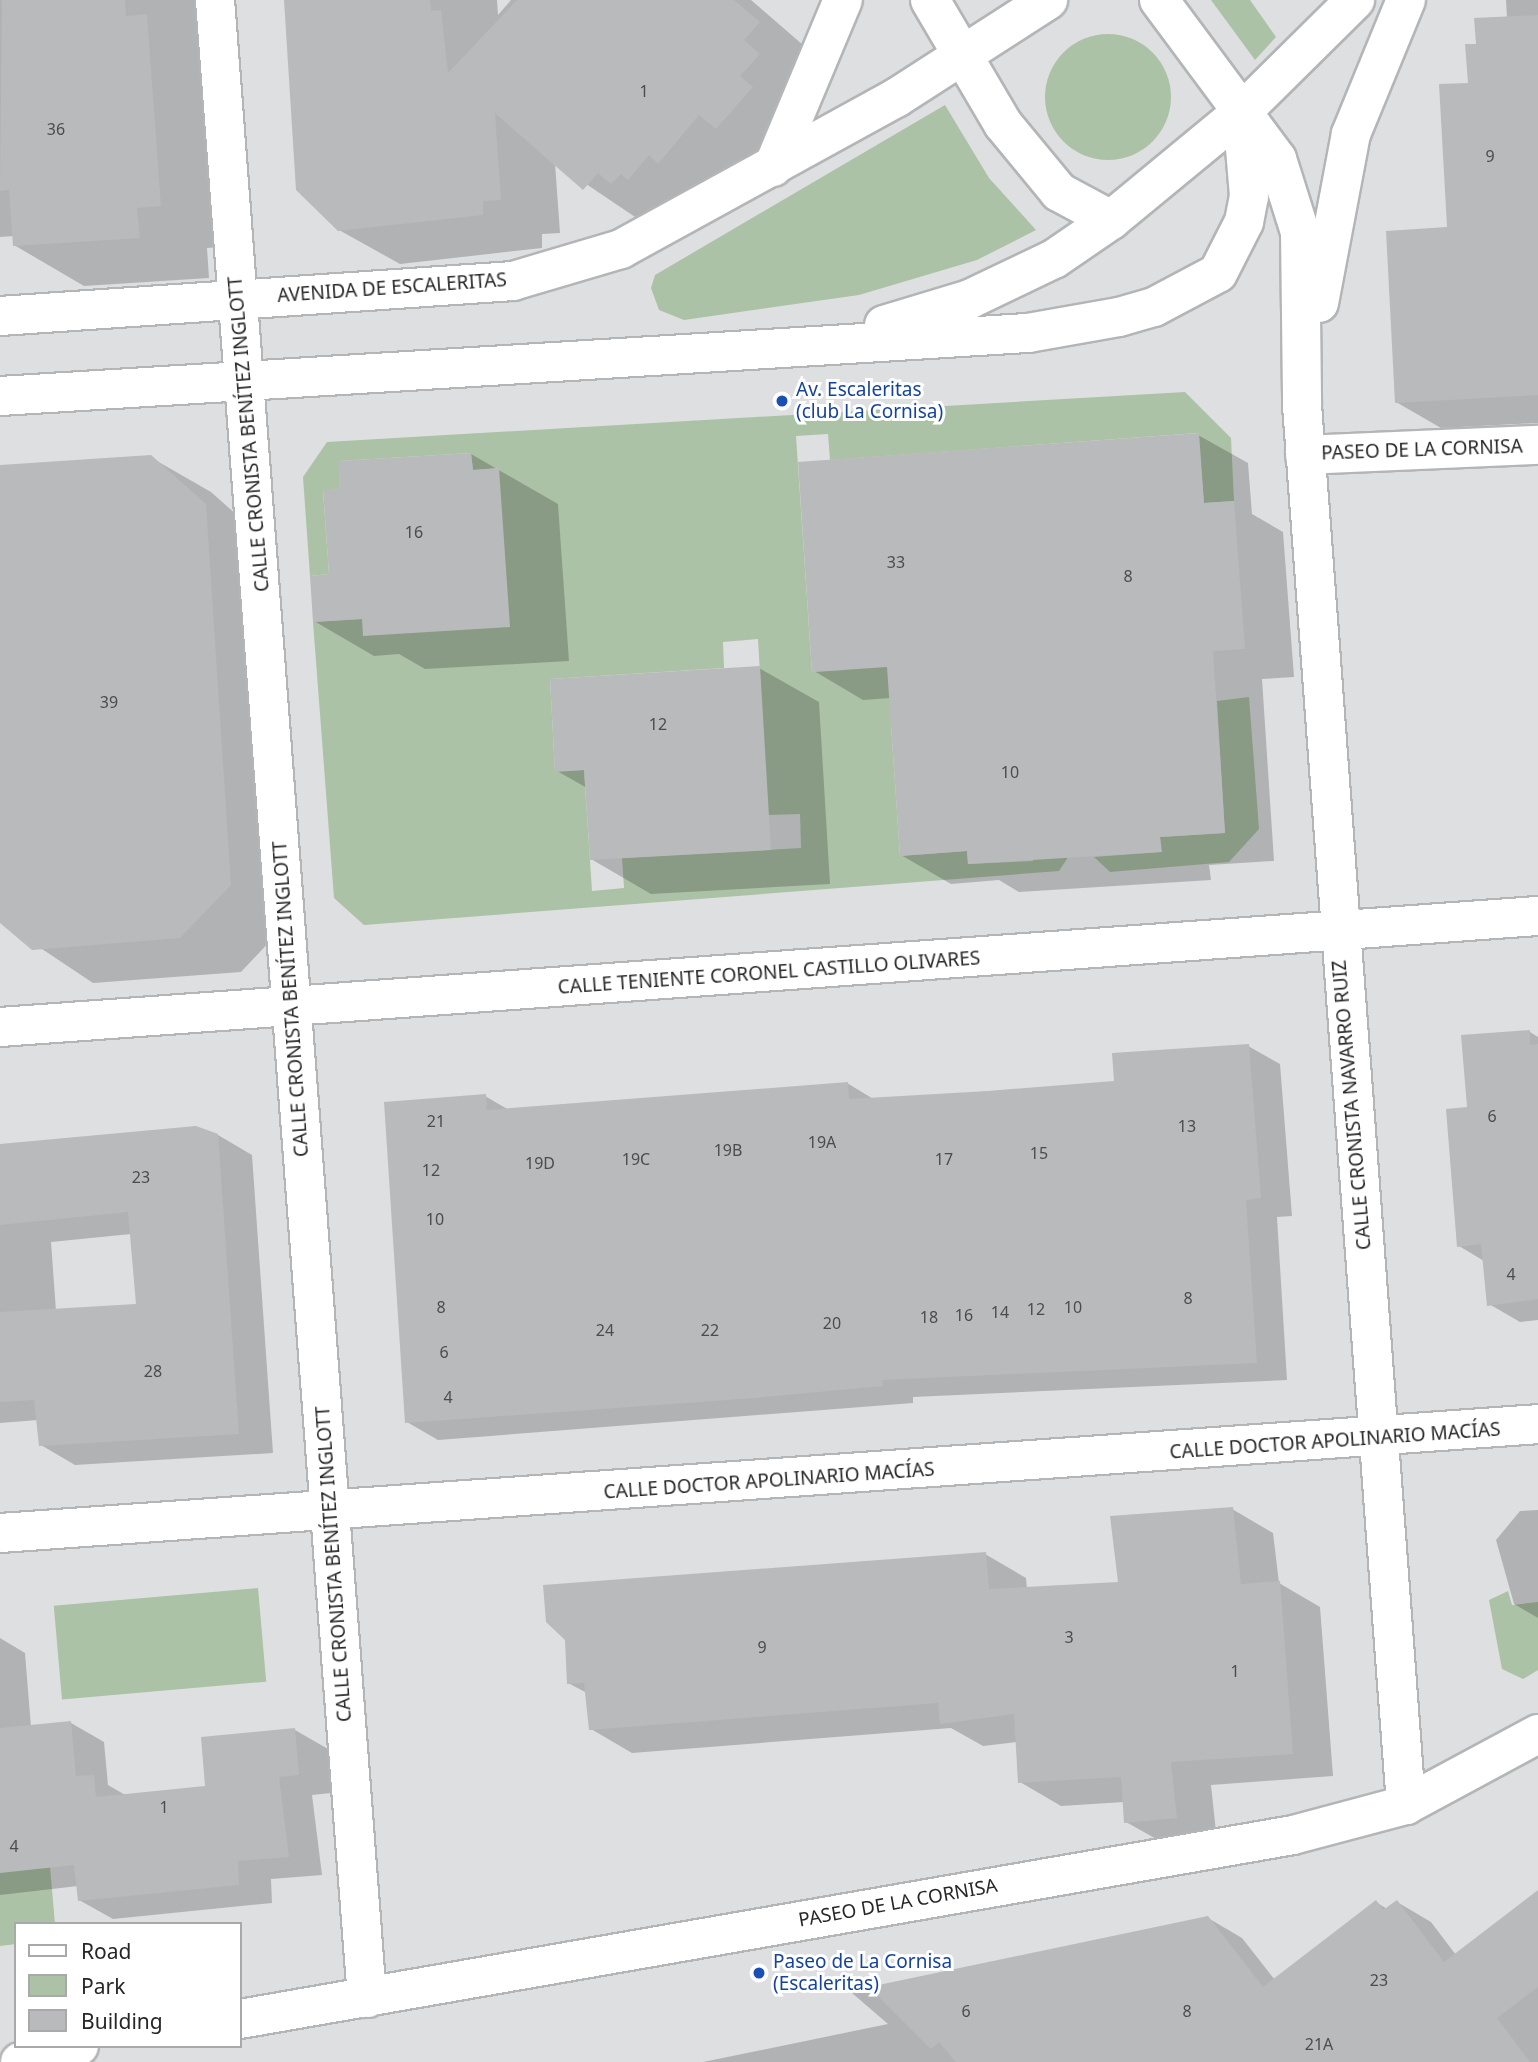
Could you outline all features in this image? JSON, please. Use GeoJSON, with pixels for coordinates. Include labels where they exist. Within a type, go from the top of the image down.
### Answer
{"type":"FeatureCollection","features":[{"type":"Feature","properties":{"kind":"street","name":"CALLE CRONISTA BENÍTEZ INGLOTT"},"geometry":{"type":"LineString","coordinates":[[215,0],[367,1998]]}},
{"type":"Feature","properties":{"kind":"street"},"geometry":{"type":"LineString","coordinates":[[773,167],[843,0]]}},
{"type":"Feature","properties":{"kind":"street"},"geometry":{"type":"LineString","coordinates":[[930,0],[961,59],[1003,124],[1059,192],[1111,220]]}},
{"type":"Feature","properties":{"kind":"street","name":"AVENIDA DE ESCALERITAS"},"geometry":{"type":"LineString","coordinates":[[0,316],[239,296],[513,281],[621,249],[773,167],[961,59],[1048,0]]}},
{"type":"Feature","properties":{"kind":"street","name":"CALLE CRONISTA NAVARRO RUIZ"},"geometry":{"type":"LineString","coordinates":[[1159,0],[1287,176],[1300,232],[1302,405],[1338,930],[1380,1439],[1406,1805]]}},
{"type":"Feature","properties":{"kind":"street"},"geometry":{"type":"LineString","coordinates":[[835,341],[970,299],[1054,259],[1111,220],[1242,112],[1354,0]]}},
{"type":"Feature","properties":{"kind":"street","name":"CALLE CRONISTA NAVARRO RUIZ"},"geometry":{"type":"LineString","coordinates":[[1302,405],[1340,172],[1406,0]]}},
{"type":"Feature","properties":{"kind":"street"},"geometry":{"type":"LineString","coordinates":[[0,396],[835,341],[1028,333],[1119,317],[1154,307],[1218,273],[1244,222],[1249,196],[1242,112]]}},
{"type":"Feature","properties":{"kind":"street","name":"PASEO DE LA CORNISA"},"geometry":{"type":"LineString","coordinates":[[1306,455],[1538,445]]}},
{"type":"Feature","properties":{"kind":"street","name":"CALLE TENIENTE CORONEL CASTILLO OLIVARES"},"geometry":{"type":"LineString","coordinates":[[0,1027],[1538,916]]}},
{"type":"Feature","properties":{"kind":"street","name":"CALLE DOCTOR APOLINARIO MACÍAS"},"geometry":{"type":"LineString","coordinates":[[0,1533],[1380,1439],[1538,1424]]}},
{"type":"Feature","properties":{"kind":"street","name":"PASEO DE LA CORNISA"},"geometry":{"type":"LineString","coordinates":[[242,2020],[1293,1835],[1406,1805],[1538,1734]]}},
{"type":"Feature","properties":{"kind":"street"},"geometry":{"type":"LineString","coordinates":[[20,2062],[68,2048]]}},
{"type":"Feature","properties":{"kind":"green space"},"geometry":{"type":"Polygon","coordinates":[[[1211,0],[1250,0],[1276,37],[1255,60],[1211,0]]]}},
{"type":"Feature","properties":{"kind":"green space"},"geometry":{"type":"Polygon","coordinates":[[[1108,34],[1132,39],[1152,53],[1166,73],[1171,97],[1166,121],[1152,141],[1132,155],[1108,160],[1084,155],[1064,141],[1050,121],[1045,97],[1050,73],[1064,53],[1084,39],[1108,34]]]}},
{"type":"Feature","properties":{"kind":"green space"},"geometry":{"type":"Polygon","coordinates":[[[945,105],[989,178],[1036,230],[977,260],[859,295],[684,320],[659,310],[651,288],[655,275],[945,105]]]}},
{"type":"Feature","properties":{"kind":"green space"},"geometry":{"type":"Polygon","coordinates":[[[1185,392],[1231,438],[1234,501],[1204,503],[1198,433],[830,460],[828,434],[796,436],[812,672],[845,670],[844,647],[960,639],[891,724],[900,856],[967,851],[968,864],[1033,861],[1033,846],[1066,844],[1067,859],[1059,871],[364,925],[334,898],[313,622],[362,619],[499,468],[473,470],[471,453],[339,461],[340,489],[323,491],[329,574],[310,576],[303,477],[327,442],[1185,392]],[[758,639],[723,642],[724,668],[550,679],[555,771],[584,770],[592,891],[624,888],[622,858],[801,848],[800,814],[768,815],[758,639]]]}},
{"type":"Feature","properties":{"kind":"green space"},"geometry":{"type":"Polygon","coordinates":[[[1249,697],[1259,829],[1229,862],[1110,872],[1094,857],[1161,852],[1160,837],[1225,833],[1217,701],[1249,697]]]}},
{"type":"Feature","properties":{"kind":"green space"},"geometry":{"type":"Polygon","coordinates":[[[258,1588],[266,1682],[62,1700],[54,1606],[258,1588]]]}},
{"type":"Feature","properties":{"kind":"green space"},"geometry":{"type":"Polygon","coordinates":[[[1508,1591],[1512,1605],[1538,1602],[1538,1670],[1523,1679],[1502,1669],[1489,1600],[1508,1591]]]}},
{"type":"Feature","properties":{"kind":"green space"},"geometry":{"type":"Polygon","coordinates":[[[46,1821],[55,1922],[14,1922],[14,1944],[0,1946],[0,1873],[46,1821]]]}},
{"type":"Feature","properties":{"kind":"building"},"geometry":{"type":"Polygon","coordinates":[[[2,0],[125,0],[126,16],[147,14],[161,206],[137,208],[140,238],[13,246],[9,190],[0,191],[2,0]]]}},
{"type":"Feature","properties":{"kind":"building"},"geometry":{"type":"Polygon","coordinates":[[[284,0],[430,0],[431,11],[441,10],[448,73],[517,0],[734,0],[760,22],[744,40],[760,54],[740,76],[753,87],[716,129],[699,115],[658,164],[649,155],[628,180],[621,174],[611,184],[598,173],[583,190],[495,113],[501,200],[483,201],[483,215],[338,231],[296,190],[284,0]]]}},
{"type":"Feature","properties":{"kind":"building"},"geometry":{"type":"Polygon","coordinates":[[[1538,15],[1538,395],[1395,403],[1386,231],[1447,227],[1439,84],[1468,83],[1465,44],[1476,44],[1474,18],[1538,15]]]}},
{"type":"Feature","properties":{"kind":"building"},"geometry":{"type":"Polygon","coordinates":[[[1199,433],[1204,503],[1234,501],[1245,649],[1213,651],[1225,833],[1160,837],[1162,852],[968,864],[967,851],[900,856],[887,667],[812,672],[798,462],[1199,433]]]}},
{"type":"Feature","properties":{"kind":"building"},"geometry":{"type":"Polygon","coordinates":[[[471,453],[473,470],[499,468],[510,627],[363,636],[362,619],[313,622],[310,576],[329,574],[323,490],[340,489],[338,461],[471,453]]]}},
{"type":"Feature","properties":{"kind":"building"},"geometry":{"type":"Polygon","coordinates":[[[151,455],[206,504],[231,885],[180,938],[32,950],[0,923],[0,465],[151,455]]]}},
{"type":"Feature","properties":{"kind":"building"},"geometry":{"type":"Polygon","coordinates":[[[760,666],[771,850],[590,860],[584,770],[555,772],[550,679],[760,666]]]}},
{"type":"Feature","properties":{"kind":"building"},"geometry":{"type":"Polygon","coordinates":[[[1530,1030],[1530,1045],[1538,1044],[1538,1299],[1487,1306],[1481,1244],[1457,1247],[1446,1109],[1467,1107],[1461,1035],[1530,1030]]]}},
{"type":"Feature","properties":{"kind":"building"},"geometry":{"type":"Polygon","coordinates":[[[1249,1044],[1261,1198],[1246,1200],[1257,1363],[882,1380],[883,1386],[755,1398],[405,1423],[384,1102],[486,1094],[487,1110],[848,1082],[849,1099],[988,1091],[1114,1081],[1112,1053],[1249,1044]]]}},
{"type":"Feature","properties":{"kind":"building"},"geometry":{"type":"Polygon","coordinates":[[[196,1126],[218,1134],[239,1434],[39,1446],[34,1400],[0,1402],[0,1312],[136,1304],[128,1212],[0,1225],[0,1144],[196,1126]]]}},
{"type":"Feature","properties":{"kind":"building"},"geometry":{"type":"Polygon","coordinates":[[[1233,1507],[1241,1584],[1280,1581],[1293,1754],[1171,1762],[1177,1818],[1124,1823],[1121,1777],[1018,1783],[1014,1714],[940,1724],[938,1703],[589,1730],[584,1683],[567,1684],[565,1640],[546,1622],[543,1585],[986,1552],[989,1589],[1118,1582],[1110,1516],[1233,1507]]]}},
{"type":"Feature","properties":{"kind":"building"},"geometry":{"type":"Polygon","coordinates":[[[71,1721],[76,1776],[94,1775],[96,1797],[205,1786],[201,1737],[295,1728],[299,1775],[279,1777],[289,1857],[238,1861],[239,1885],[78,1901],[74,1865],[0,1873],[0,1728],[71,1721]]]}},
{"type":"Feature","properties":{"kind":"building"},"geometry":{"type":"Polygon","coordinates":[[[1538,1890],[1538,1987],[1497,2018],[1530,2062],[956,2062],[939,2042],[931,2049],[869,1987],[1208,1916],[1263,1987],[1376,1900],[1383,1910],[1397,1900],[1444,1962],[1538,1890]]]}},
{"type":"Feature","properties":{"kind":"place","name":"Av. Escaleritas (club La Cornisa)"},"geometry":{"type":"Point","coordinates":[782,401]}},
{"type":"Feature","properties":{"kind":"place","name":"Paseo de La Cornisa (Escaleritas)"},"geometry":{"type":"Point","coordinates":[759,1973]}}]}
